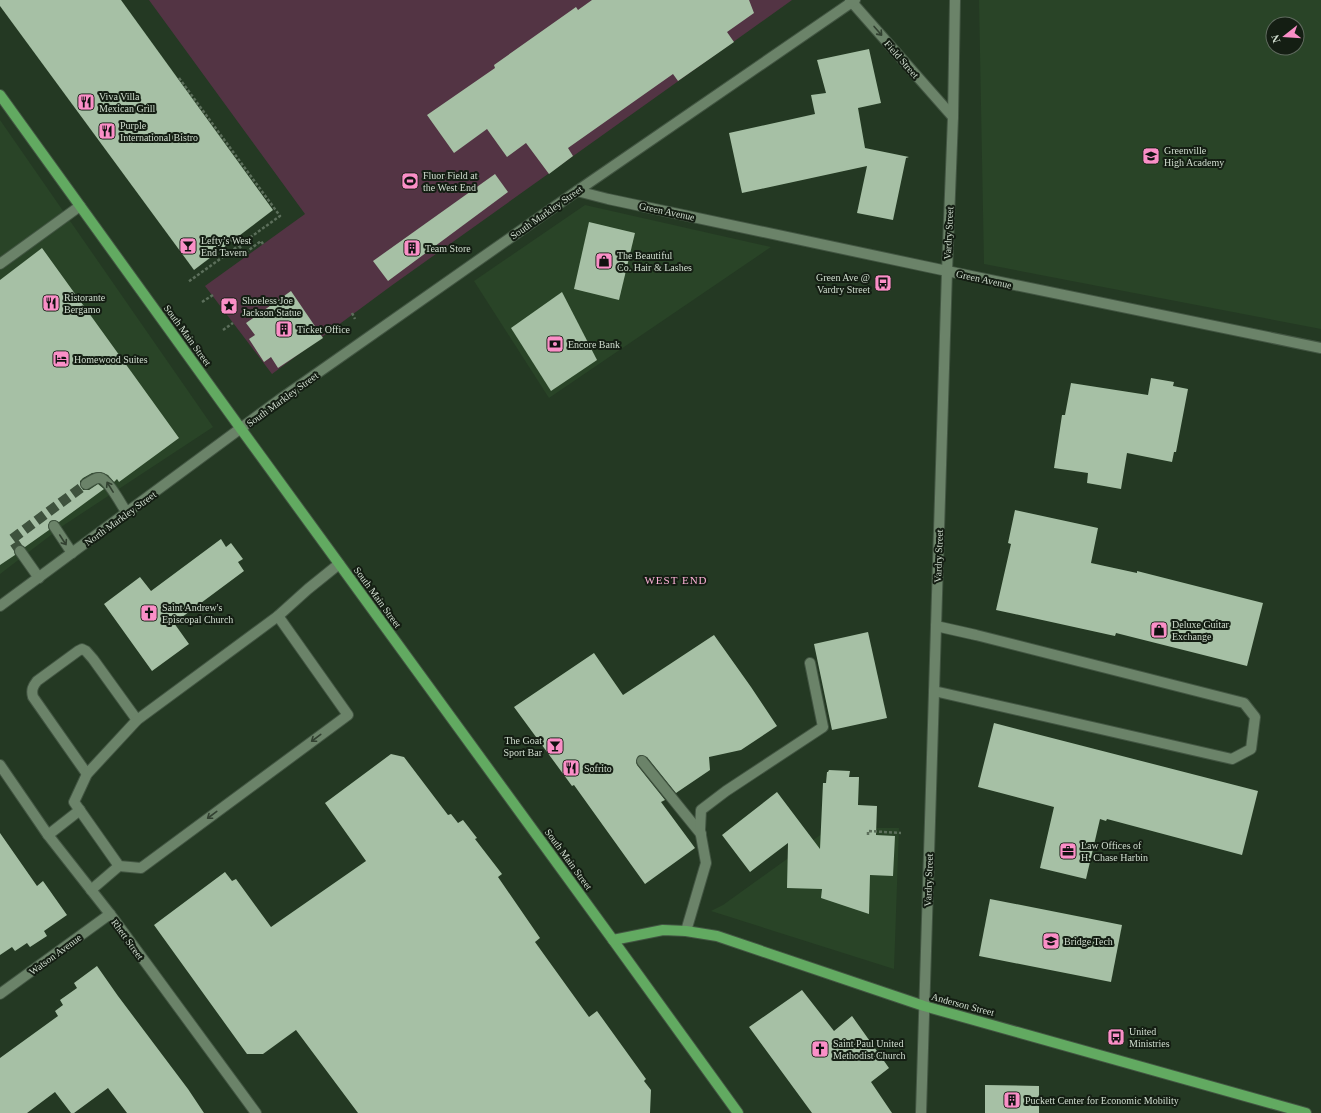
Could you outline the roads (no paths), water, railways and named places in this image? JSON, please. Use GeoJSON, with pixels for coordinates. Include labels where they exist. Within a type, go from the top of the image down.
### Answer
{"type":"FeatureCollection","features":[{"type":"Feature","properties":{"kind":"main road","name":"South Main Street"},"geometry":{"type":"LineString","coordinates":[[0,95],[738,1113]]}},
{"type":"Feature","properties":{"kind":"main road","name":"Anderson Street"},"geometry":{"type":"LineString","coordinates":[[613,940],[663,930],[686,931],[717,936],[924,1006],[1306,1113]]}},
{"type":"Feature","properties":{"kind":"street","name":"Vardry Street"},"geometry":{"type":"LineString","coordinates":[[921,1113],[947,271],[954,118],[955,0]]}},
{"type":"Feature","properties":{"kind":"street","name":"Field Street"},"geometry":{"type":"LineString","coordinates":[[852,1],[954,118]]}},
{"type":"Feature","properties":{"kind":"street","name":"South Markley Street"},"geometry":{"type":"LineString","coordinates":[[241,429],[279,400],[577,191],[852,1]]}},
{"type":"Feature","properties":{"kind":"street","name":"Green Avenue"},"geometry":{"type":"LineString","coordinates":[[577,191],[608,199],[947,271],[1321,348]]}},
{"type":"Feature","properties":{"kind":"street"},"geometry":{"type":"LineString","coordinates":[[0,264],[80,206]]}},
{"type":"Feature","properties":{"kind":"street","name":"North Markley Street"},"geometry":{"type":"LineString","coordinates":[[0,606],[241,429]]}},
{"type":"Feature","properties":{"kind":"street"},"geometry":{"type":"LineString","coordinates":[[86,484],[93,479],[100,478],[106,481],[127,513]]}},
{"type":"Feature","properties":{"kind":"street"},"geometry":{"type":"LineString","coordinates":[[54,526],[72,553]]}},
{"type":"Feature","properties":{"kind":"street"},"geometry":{"type":"LineString","coordinates":[[20,551],[39,578]]}},
{"type":"Feature","properties":{"kind":"street"},"geometry":{"type":"LineString","coordinates":[[119,866],[74,802],[87,774],[137,720],[278,616],[339,564]]}},
{"type":"Feature","properties":{"kind":"street"},"geometry":{"type":"LineString","coordinates":[[91,890],[119,866],[141,868],[348,715],[278,616]]}},
{"type":"Feature","properties":{"kind":"street"},"geometry":{"type":"LineString","coordinates":[[934,690],[1232,759],[1251,749],[1254,717],[1244,703],[936,626]]}},
{"type":"Feature","properties":{"kind":"street"},"geometry":{"type":"LineString","coordinates":[[87,774],[33,697],[33,686],[37,681],[82,649],[93,658],[137,720]]}},
{"type":"Feature","properties":{"kind":"street"},"geometry":{"type":"LineString","coordinates":[[686,931],[706,863],[701,834],[700,810],[726,791],[823,728],[810,663]]}},
{"type":"Feature","properties":{"kind":"street"},"geometry":{"type":"LineString","coordinates":[[642,761],[701,834]]}},
{"type":"Feature","properties":{"kind":"street","name":"Rhett Street"},"geometry":{"type":"LineString","coordinates":[[0,766],[48,835],[110,914],[256,1113]]}},
{"type":"Feature","properties":{"kind":"street"},"geometry":{"type":"LineString","coordinates":[[48,835],[80,810]]}},
{"type":"Feature","properties":{"kind":"street","name":"Watson Avenue"},"geometry":{"type":"LineString","coordinates":[[0,994],[110,914]]}},
{"type":"Feature","properties":{"kind":"tunnel"},"geometry":{"type":"LineString","coordinates":[[20,551],[12,539],[86,484]]}},
{"type":"Feature","properties":{"kind":"place","name":"Viva Villa Mexican Grill"},"geometry":{"type":"Point","coordinates":[86,102]}},
{"type":"Feature","properties":{"kind":"place","name":"Purple International Bistro"},"geometry":{"type":"Point","coordinates":[107,131]}},
{"type":"Feature","properties":{"kind":"place","name":"Greenville High Academy"},"geometry":{"type":"Point","coordinates":[1151,156]}},
{"type":"Feature","properties":{"kind":"place","name":"Fluor Field at the West End"},"geometry":{"type":"Point","coordinates":[410,181]}},
{"type":"Feature","properties":{"kind":"place","name":"Lefty’s West End Tavern"},"geometry":{"type":"Point","coordinates":[188,246]}},
{"type":"Feature","properties":{"kind":"place","name":"Team Store"},"geometry":{"type":"Point","coordinates":[412,248]}},
{"type":"Feature","properties":{"kind":"place","name":"The Beautiful Co. Hair & Lashes"},"geometry":{"type":"Point","coordinates":[604,261]}},
{"type":"Feature","properties":{"kind":"place","name":"Green Ave @ Vardry Street"},"geometry":{"type":"Point","coordinates":[883,283]}},
{"type":"Feature","properties":{"kind":"place","name":"Ristorante Bergamo"},"geometry":{"type":"Point","coordinates":[51,303]}},
{"type":"Feature","properties":{"kind":"place","name":"Shoeless Joe Jackson Statue"},"geometry":{"type":"Point","coordinates":[229,306]}},
{"type":"Feature","properties":{"kind":"place","name":"Ticket Office"},"geometry":{"type":"Point","coordinates":[284,329]}},
{"type":"Feature","properties":{"kind":"place","name":"Encore Bank"},"geometry":{"type":"Point","coordinates":[555,344]}},
{"type":"Feature","properties":{"kind":"place","name":"Homewood Suites"},"geometry":{"type":"Point","coordinates":[61,359]}},
{"type":"Feature","properties":{"kind":"place","name":"Saint Andrew's Episcopal Church"},"geometry":{"type":"Point","coordinates":[149,613]}},
{"type":"Feature","properties":{"kind":"place","name":"Deluxe Guitar Exchange"},"geometry":{"type":"Point","coordinates":[1159,630]}},
{"type":"Feature","properties":{"kind":"place","name":"The Goat Sport Bar"},"geometry":{"type":"Point","coordinates":[555,746]}},
{"type":"Feature","properties":{"kind":"place","name":"Sofrito"},"geometry":{"type":"Point","coordinates":[571,768]}},
{"type":"Feature","properties":{"kind":"place","name":"Law Offices of H. Chase Harbin"},"geometry":{"type":"Point","coordinates":[1068,851]}},
{"type":"Feature","properties":{"kind":"place","name":"Bridge Tech"},"geometry":{"type":"Point","coordinates":[1051,941]}},
{"type":"Feature","properties":{"kind":"place","name":"United Ministries"},"geometry":{"type":"Point","coordinates":[1116,1037]}},
{"type":"Feature","properties":{"kind":"place","name":"Saint Paul United Methodist Church"},"geometry":{"type":"Point","coordinates":[820,1049]}},
{"type":"Feature","properties":{"kind":"place","name":"Puckett Center for Economic Mobility"},"geometry":{"type":"Point","coordinates":[1012,1100]}},
{"type":"Feature","properties":{"kind":"district","name":"WEST END"},"geometry":{"type":"Point","coordinates":[676,580]}}]}
